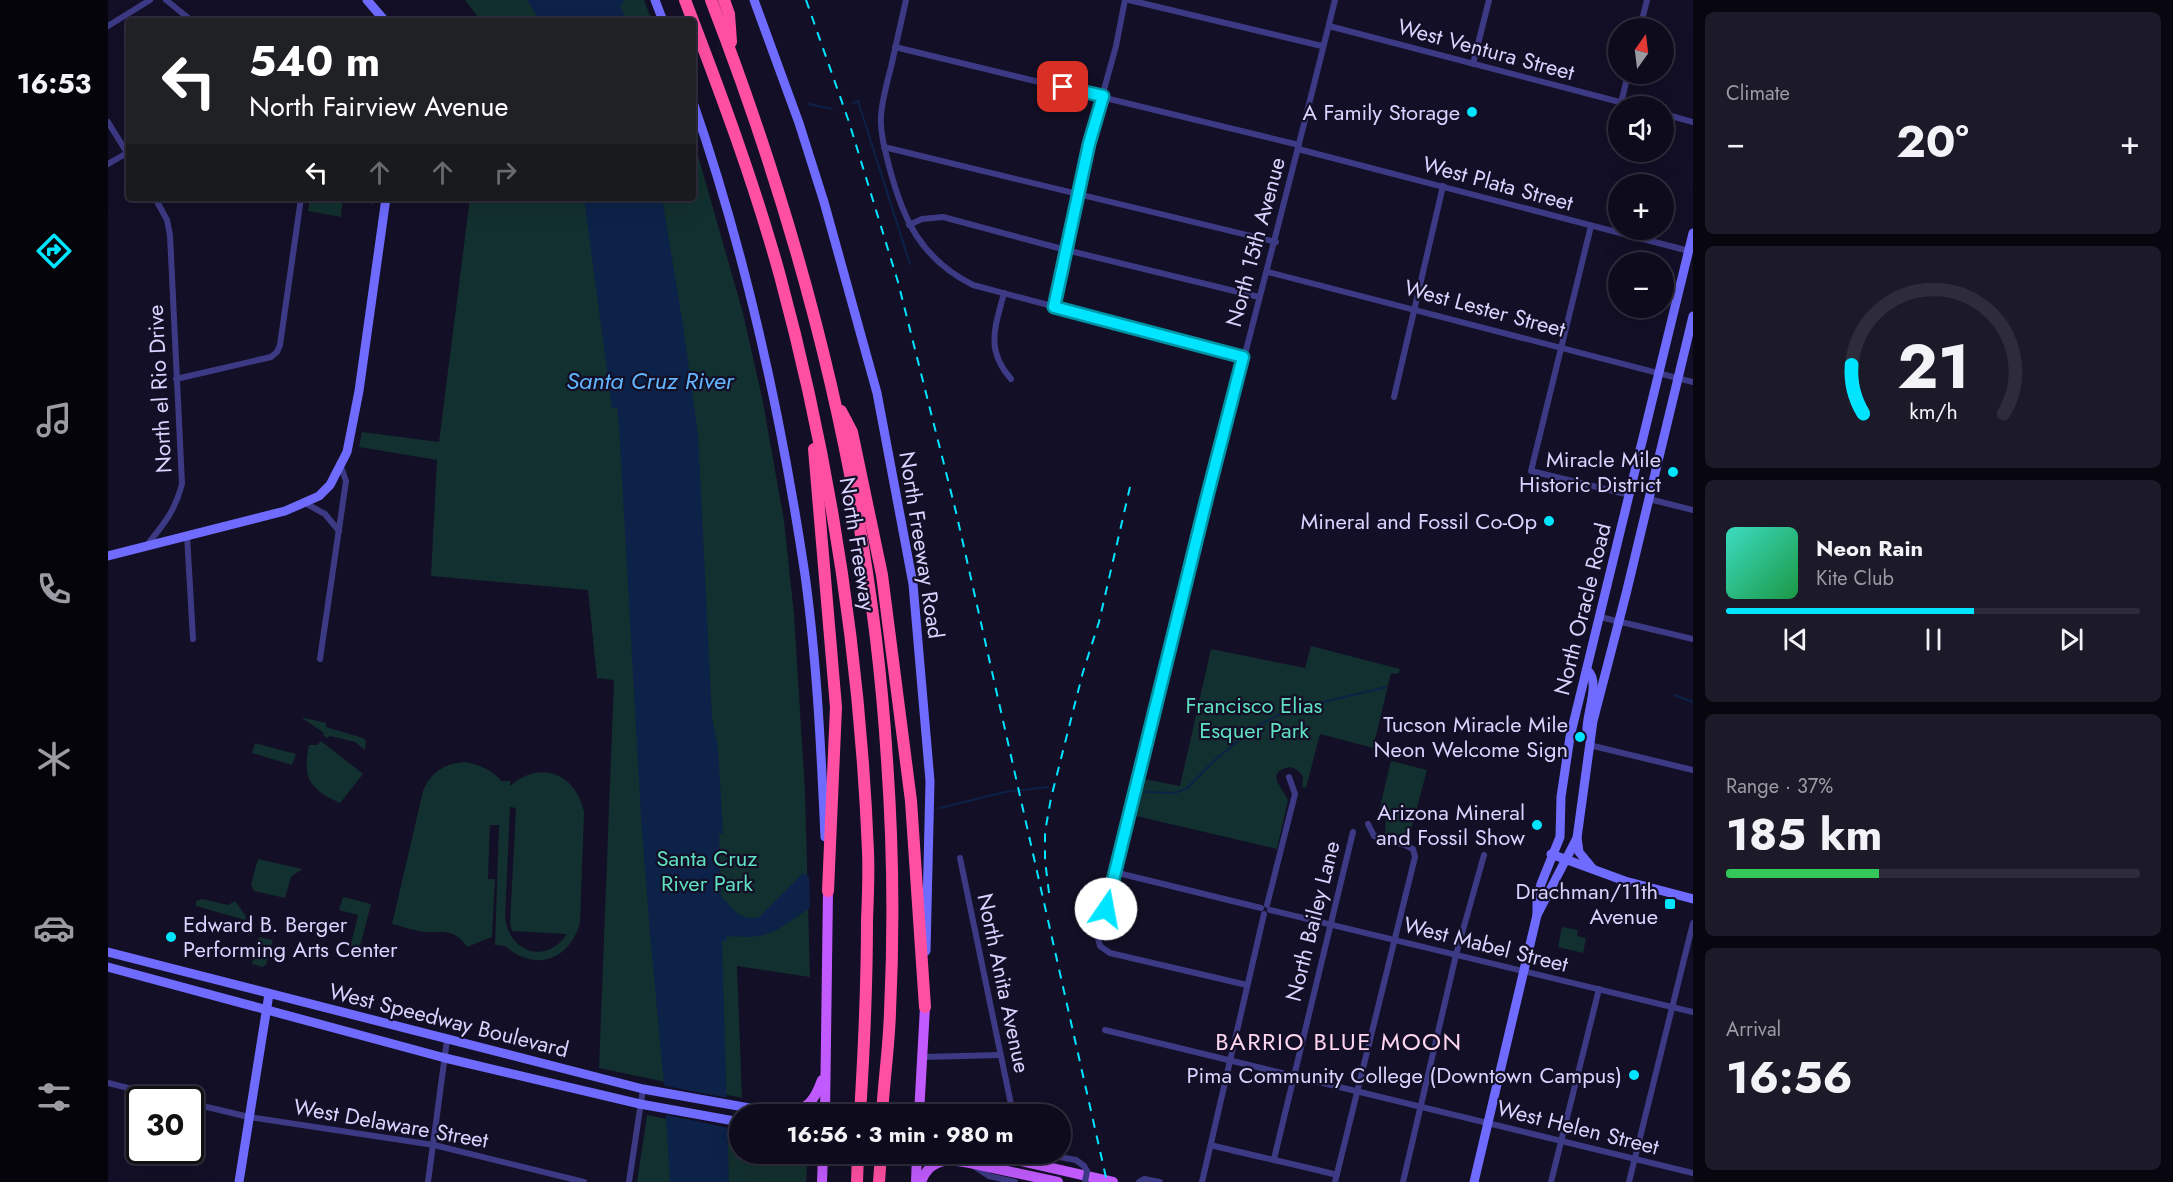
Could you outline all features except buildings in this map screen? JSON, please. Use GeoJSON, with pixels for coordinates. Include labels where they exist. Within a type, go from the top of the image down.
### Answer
{"type":"FeatureCollection","features":[{"type":"Feature","properties":{"kind":"highway","name":"North Freeway"},"geometry":{"type":"LineString","coordinates":[[685,0],[692,18]]}},
{"type":"Feature","properties":{"kind":"highway","name":"North Freeway"},"geometry":{"type":"LineString","coordinates":[[711,0],[769,159],[794,237],[834,398],[862,546],[873,621],[887,759],[891,853],[890,1012],[883,1104]]}},
{"type":"Feature","properties":{"kind":"highway"},"geometry":{"type":"LineString","coordinates":[[724,0],[729,14],[732,55]]}},
{"type":"Feature","properties":{"kind":"highway","name":"North Freeway"},"geometry":{"type":"LineString","coordinates":[[696,29],[729,116],[780,277],[810,397],[837,537],[858,701],[868,854],[867,1007],[861,1104]]}},
{"type":"Feature","properties":{"kind":"highway"},"geometry":{"type":"LineString","coordinates":[[810,397],[836,707],[828,891]]}},
{"type":"Feature","properties":{"kind":"highway"},"geometry":{"type":"LineString","coordinates":[[834,398],[852,432],[882,575],[911,801],[925,1007]]}},
{"type":"Feature","properties":{"kind":"highway"},"geometry":{"type":"LineString","coordinates":[[857,1182],[858,1164]]}},
{"type":"Feature","properties":{"kind":"main road"},"geometry":{"type":"LineString","coordinates":[[367,0],[382,18]]}},
{"type":"Feature","properties":{"kind":"main road"},"geometry":{"type":"LineString","coordinates":[[655,0],[662,18]]}},
{"type":"Feature","properties":{"kind":"main road","name":"North Freeway Road"},"geometry":{"type":"LineString","coordinates":[[754,0],[799,123],[824,202],[877,393],[913,584],[930,781],[925,1007],[920,1104]]}},
{"type":"Feature","properties":{"kind":"main road"},"geometry":{"type":"LineString","coordinates":[[696,112],[738,245],[766,359],[788,471],[805,576],[817,686],[828,891],[825,1104]]}},
{"type":"Feature","properties":{"kind":"main road"},"geometry":{"type":"LineString","coordinates":[[108,556],[285,511],[320,496],[330,485],[347,452],[359,391],[386,201]]}},
{"type":"Feature","properties":{"kind":"main road","name":"North Oracle Road"},"geometry":{"type":"LineString","coordinates":[[1537,915],[1537,900],[1551,854],[1560,837],[1560,803],[1570,736],[1693,233]]}},
{"type":"Feature","properties":{"kind":"main road","name":"North Oracle Road"},"geometry":{"type":"LineString","coordinates":[[1537,915],[1577,838],[1588,745],[1596,708],[1693,316]]}},
{"type":"Feature","properties":{"kind":"main road"},"geometry":{"type":"LineString","coordinates":[[1587,670],[1594,682],[1586,721],[1588,745]]}},
{"type":"Feature","properties":{"kind":"main road"},"geometry":{"type":"LineString","coordinates":[[1577,838],[1579,852],[1596,871]]}},
{"type":"Feature","properties":{"kind":"main road"},"geometry":{"type":"LineString","coordinates":[[1551,854],[1643,886],[1693,899]]}},
{"type":"Feature","properties":{"kind":"main road"},"geometry":{"type":"LineString","coordinates":[[1474,1182],[1537,915]]}},
{"type":"Feature","properties":{"kind":"main road","name":"West Speedway Boulevard"},"geometry":{"type":"LineString","coordinates":[[108,952],[655,1092],[729,1106]]}},
{"type":"Feature","properties":{"kind":"main road","name":"West Speedway Boulevard"},"geometry":{"type":"LineString","coordinates":[[108,967],[445,1058],[640,1104],[729,1120]]}},
{"type":"Feature","properties":{"kind":"main road"},"geometry":{"type":"LineString","coordinates":[[239,1182],[269,994]]}},
{"type":"Feature","properties":{"kind":"main road"},"geometry":{"type":"LineString","coordinates":[[809,1104],[817,1094],[825,1071]]}},
{"type":"Feature","properties":{"kind":"main road"},"geometry":{"type":"LineString","coordinates":[[822,1182],[823,1164]]}},
{"type":"Feature","properties":{"kind":"main road"},"geometry":{"type":"LineString","coordinates":[[915,1164],[915,1182]]}},
{"type":"Feature","properties":{"kind":"main road"},"geometry":{"type":"LineString","coordinates":[[921,1182],[931,1166],[937,1164]]}},
{"type":"Feature","properties":{"kind":"main road"},"geometry":{"type":"LineString","coordinates":[[974,1164],[1058,1182]]}},
{"type":"Feature","properties":{"kind":"main road"},"geometry":{"type":"LineString","coordinates":[[1034,1164],[1113,1182]]}},
{"type":"Feature","properties":{"kind":"street"},"geometry":{"type":"LineString","coordinates":[[108,26],[150,0]]}},
{"type":"Feature","properties":{"kind":"street"},"geometry":{"type":"LineString","coordinates":[[166,0],[188,18]]}},
{"type":"Feature","properties":{"kind":"street"},"geometry":{"type":"LineString","coordinates":[[906,0],[880,118],[884,147],[893,180],[909,225],[918,239],[952,273],[974,285],[1243,357]]}},
{"type":"Feature","properties":{"kind":"street"},"geometry":{"type":"LineString","coordinates":[[1054,307],[1065,250],[1127,0],[1322,46]]}},
{"type":"Feature","properties":{"kind":"street","name":"North 15th Avenue"},"geometry":{"type":"LineString","coordinates":[[1247,985],[1110,953],[1100,946],[1098,938],[1335,0]]}},
{"type":"Feature","properties":{"kind":"street"},"geometry":{"type":"LineString","coordinates":[[1473,64],[1489,0]]}},
{"type":"Feature","properties":{"kind":"street"},"geometry":{"type":"LineString","coordinates":[[1642,18],[1647,0]]}},
{"type":"Feature","properties":{"kind":"street","name":"West Ventura Street"},"geometry":{"type":"LineString","coordinates":[[1329,26],[1608,100]]}},
{"type":"Feature","properties":{"kind":"street","name":"West Plata Street"},"geometry":{"type":"LineString","coordinates":[[896,47],[1103,96],[1689,251]]}},
{"type":"Feature","properties":{"kind":"street"},"geometry":{"type":"LineString","coordinates":[[1674,117],[1693,122]]}},
{"type":"Feature","properties":{"kind":"street"},"geometry":{"type":"LineString","coordinates":[[108,122],[126,151]]}},
{"type":"Feature","properties":{"kind":"street"},"geometry":{"type":"LineString","coordinates":[[884,147],[1275,242]]}},
{"type":"Feature","properties":{"kind":"street"},"geometry":{"type":"LineString","coordinates":[[108,164],[126,155]]}},
{"type":"Feature","properties":{"kind":"street"},"geometry":{"type":"LineString","coordinates":[[1394,397],[1443,186]]}},
{"type":"Feature","properties":{"kind":"street","name":"North el Rio Drive"},"geometry":{"type":"LineString","coordinates":[[147,546],[170,517],[178,501],[182,484],[170,235],[167,220],[157,201]]}},
{"type":"Feature","properties":{"kind":"street"},"geometry":{"type":"LineString","coordinates":[[176,379],[271,357],[277,352],[280,345],[301,201]]}},
{"type":"Feature","properties":{"kind":"street"},"geometry":{"type":"LineString","coordinates":[[909,225],[922,219],[943,217],[1065,250],[1259,297]]}},
{"type":"Feature","properties":{"kind":"street"},"geometry":{"type":"LineString","coordinates":[[1590,226],[1531,471],[1630,495]]}},
{"type":"Feature","properties":{"kind":"street","name":"West Lester Street"},"geometry":{"type":"LineString","coordinates":[[1268,272],[1693,382]]}},
{"type":"Feature","properties":{"kind":"street"},"geometry":{"type":"LineString","coordinates":[[1004,293],[995,327],[994,346],[999,364],[1011,379]]}},
{"type":"Feature","properties":{"kind":"street"},"geometry":{"type":"LineString","coordinates":[[320,659],[346,481],[341,467]]}},
{"type":"Feature","properties":{"kind":"street"},"geometry":{"type":"LineString","coordinates":[[1649,499],[1693,510]]}},
{"type":"Feature","properties":{"kind":"street"},"geometry":{"type":"LineString","coordinates":[[305,503],[325,514],[339,531]]}},
{"type":"Feature","properties":{"kind":"street"},"geometry":{"type":"LineString","coordinates":[[187,535],[193,639]]}},
{"type":"Feature","properties":{"kind":"street"},"geometry":{"type":"LineString","coordinates":[[1600,617],[1693,639]]}},
{"type":"Feature","properties":{"kind":"street"},"geometry":{"type":"LineString","coordinates":[[1588,745],[1693,770]]}},
{"type":"Feature","properties":{"kind":"street"},"geometry":{"type":"LineString","coordinates":[[1202,1182],[1247,985],[1295,794],[1289,777]]}},
{"type":"Feature","properties":{"kind":"street"},"geometry":{"type":"LineString","coordinates":[[1211,1145],[1274,1159],[1336,1179],[1414,857],[1413,849],[1405,844],[1374,836],[1368,824]]}},
{"type":"Feature","properties":{"kind":"street","name":"North Bailey Lane"},"geometry":{"type":"LineString","coordinates":[[1274,1159],[1353,832]]}},
{"type":"Feature","properties":{"kind":"street"},"geometry":{"type":"LineString","coordinates":[[1404,1182],[1456,955],[1484,855]]}},
{"type":"Feature","properties":{"kind":"street","name":"North Anita Avenue"},"geometry":{"type":"LineString","coordinates":[[960,858],[1011,1104]]}},
{"type":"Feature","properties":{"kind":"street","name":"West Mabel Street"},"geometry":{"type":"LineString","coordinates":[[1114,872],[1693,1012]]}},
{"type":"Feature","properties":{"kind":"street"},"geometry":{"type":"LineString","coordinates":[[1629,1182],[1693,922]]}},
{"type":"Feature","properties":{"kind":"street"},"geometry":{"type":"LineString","coordinates":[[1551,1182],[1599,989]]}},
{"type":"Feature","properties":{"kind":"street","name":"West Helen Street"},"geometry":{"type":"LineString","coordinates":[[1106,1030],[1693,1173]]}},
{"type":"Feature","properties":{"kind":"street"},"geometry":{"type":"LineString","coordinates":[[428,1182],[447,1040]]}},
{"type":"Feature","properties":{"kind":"street"},"geometry":{"type":"LineString","coordinates":[[923,1057],[1000,1055]]}},
{"type":"Feature","properties":{"kind":"street"},"geometry":{"type":"LineString","coordinates":[[108,1083],[126,1088]]}},
{"type":"Feature","properties":{"kind":"street"},"geometry":{"type":"LineString","coordinates":[[629,1182],[643,1089]]}},
{"type":"Feature","properties":{"kind":"street","name":"West Delaware Street"},"geometry":{"type":"LineString","coordinates":[[204,1107],[249,1118],[434,1145],[584,1182]]}},
{"type":"Feature","properties":{"kind":"street"},"geometry":{"type":"LineString","coordinates":[[1071,1159],[1084,1166],[1087,1171],[1085,1182]]}},
{"type":"Feature","properties":{"kind":"street"},"geometry":{"type":"LineString","coordinates":[[970,1164],[988,1176],[1015,1182]]}},
{"type":"Feature","properties":{"kind":"street"},"geometry":{"type":"LineString","coordinates":[[1140,1181],[1147,1179],[1160,1182]]}},
{"type":"Feature","properties":{"kind":"green space"},"geometry":{"type":"Polygon","coordinates":[[[465,0],[644,0],[651,18],[479,18],[465,0]]]}},
{"type":"Feature","properties":{"kind":"green space","name":"Santa Cruz River Park"},"geometry":{"type":"Polygon","coordinates":[[[696,148],[743,313],[763,402],[784,521],[794,614],[805,792],[810,977],[737,966],[742,1098],[599,1068],[614,680],[597,678],[588,590],[431,576],[437,460],[359,447],[362,432],[439,442],[470,201],[696,201],[696,148]]]}},
{"type":"Feature","properties":{"kind":"green space"},"geometry":{"type":"Polygon","coordinates":[[[310,201],[343,201],[341,217],[308,211],[310,201]]]}},
{"type":"Feature","properties":{"kind":"green space","name":"Francisco Elias Esquer Park"},"geometry":{"type":"Polygon","coordinates":[[[1311,646],[1400,669],[1398,674],[1391,673],[1373,748],[1320,734],[1306,788],[1302,787],[1303,776],[1296,769],[1289,767],[1278,773],[1277,781],[1288,800],[1277,849],[1136,816],[1144,779],[1180,786],[1211,649],[1305,668],[1311,646]]]}},
{"type":"Feature","properties":{"kind":"green space"},"geometry":{"type":"Polygon","coordinates":[[[301,717],[326,723],[326,727],[363,738],[366,741],[365,750],[355,742],[330,736],[327,738],[323,735],[324,733],[301,717]]]}},
{"type":"Feature","properties":{"kind":"green space"},"geometry":{"type":"Polygon","coordinates":[[[321,741],[363,774],[340,803],[315,788],[308,774],[309,745],[317,745],[321,741]]]}},
{"type":"Feature","properties":{"kind":"green space"},"geometry":{"type":"Polygon","coordinates":[[[255,743],[296,754],[292,765],[252,753],[255,743]]]}},
{"type":"Feature","properties":{"kind":"green space"},"geometry":{"type":"Polygon","coordinates":[[[1391,761],[1427,770],[1408,841],[1385,834],[1386,816],[1379,811],[1391,761]]]}},
{"type":"Feature","properties":{"kind":"green space"},"geometry":{"type":"Polygon","coordinates":[[[465,762],[485,768],[501,781],[510,781],[510,786],[534,773],[545,772],[556,775],[573,788],[580,799],[584,812],[580,923],[568,946],[550,959],[528,959],[505,946],[495,945],[499,825],[490,825],[488,879],[495,879],[492,937],[467,947],[453,934],[421,931],[392,924],[423,791],[430,778],[440,770],[465,762]],[[510,807],[505,918],[508,930],[521,947],[539,952],[549,950],[559,944],[567,934],[512,931],[510,923],[516,808],[510,807]]]}},
{"type":"Feature","properties":{"kind":"green space"},"geometry":{"type":"Polygon","coordinates":[[[258,859],[302,869],[291,877],[285,898],[254,891],[251,884],[258,859]]]}},
{"type":"Feature","properties":{"kind":"green space"},"geometry":{"type":"Polygon","coordinates":[[[343,897],[371,904],[359,950],[350,948],[358,915],[339,910],[343,897]]]}},
{"type":"Feature","properties":{"kind":"green space"},"geometry":{"type":"Polygon","coordinates":[[[202,899],[228,905],[235,901],[246,916],[245,920],[196,906],[196,901],[202,899]]]}},
{"type":"Feature","properties":{"kind":"green space"},"geometry":{"type":"Polygon","coordinates":[[[1562,927],[1578,930],[1577,936],[1586,938],[1583,953],[1558,947],[1562,927]]]}},
{"type":"Feature","properties":{"kind":"green space"},"geometry":{"type":"Polygon","coordinates":[[[259,937],[273,940],[266,965],[262,967],[252,964],[259,937]]]}},
{"type":"Feature","properties":{"kind":"green space"},"geometry":{"type":"Polygon","coordinates":[[[647,1115],[729,1131],[729,1164],[807,1165],[806,1182],[637,1182],[647,1115]]]}},
{"type":"Feature","properties":{"kind":"water"},"geometry":{"type":"Polygon","coordinates":[[[527,0],[623,0],[624,2],[620,5],[626,18],[538,18],[527,0]]]}},
{"type":"Feature","properties":{"kind":"water","name":"Santa Cruz River"},"geometry":{"type":"Polygon","coordinates":[[[584,201],[662,201],[698,434],[712,717],[718,748],[723,833],[719,834],[721,896],[742,916],[759,917],[803,873],[809,877],[810,908],[772,932],[753,937],[727,936],[726,941],[722,941],[729,1182],[670,1182],[641,817],[619,425],[617,408],[612,408],[584,201]]]}},
{"type":"Feature","properties":{"kind":"pier"},"geometry":{"type":"Polygon","coordinates":[[[661,1085],[728,1098],[729,1128],[663,1114],[661,1085]]]}},
{"type":"Feature","properties":{"kind":"waterway"},"geometry":{"type":"LineString","coordinates":[[853,103],[858,101],[910,264]]}},
{"type":"Feature","properties":{"kind":"waterway"},"geometry":{"type":"LineString","coordinates":[[809,104],[832,109]]}},
{"type":"Feature","properties":{"kind":"waterway"},"geometry":{"type":"LineString","coordinates":[[1145,792],[1174,793],[1186,789],[1218,757],[1259,725],[1287,711],[1386,687]]}},
{"type":"Feature","properties":{"kind":"waterway"},"geometry":{"type":"LineString","coordinates":[[1674,695],[1693,702]]}},
{"type":"Feature","properties":{"kind":"waterway"},"geometry":{"type":"LineString","coordinates":[[940,808],[1005,792],[1048,787]]}},
{"type":"Feature","properties":{"kind":"railway"},"geometry":{"type":"LineString","coordinates":[[806,0],[849,122],[898,282],[956,512],[1107,1182]]}},
{"type":"Feature","properties":{"kind":"railway"},"geometry":{"type":"LineString","coordinates":[[1049,893],[1045,860],[1045,832],[1051,798],[1083,672],[1099,622],[1130,487]]}},
{"type":"Feature","properties":{"kind":"place","name":"A Family Storage"},"geometry":{"type":"Point","coordinates":[1472,112]}},
{"type":"Feature","properties":{"kind":"place","name":"Miracle Mile Historic District"},"geometry":{"type":"Point","coordinates":[1673,472]}},
{"type":"Feature","properties":{"kind":"place","name":"Mineral and Fossil Co-Op"},"geometry":{"type":"Point","coordinates":[1549,521]}},
{"type":"Feature","properties":{"kind":"place","name":"Tucson Miracle Mile Neon Welcome Sign"},"geometry":{"type":"Point","coordinates":[1580,737]}},
{"type":"Feature","properties":{"kind":"place","name":"Arizona Mineral and Fossil Show"},"geometry":{"type":"Point","coordinates":[1537,825]}},
{"type":"Feature","properties":{"kind":"place","name":"Drachman/11th Avenue"},"geometry":{"type":"Point","coordinates":[1670,904]}},
{"type":"Feature","properties":{"kind":"place","name":"Edward B. Berger Performing Arts Center"},"geometry":{"type":"Point","coordinates":[171,937]}},
{"type":"Feature","properties":{"kind":"place","name":"Pima Community College (Downtown Campus)"},"geometry":{"type":"Point","coordinates":[1634,1075]}},
{"type":"Feature","properties":{"kind":"district","name":"BARRIO BLUE MOON"},"geometry":{"type":"Point","coordinates":[1339,1041]}},
{"type":"Feature","properties":{"kind":"route"},"geometry":{"type":"LineString","coordinates":[[1063,87],[1103,96],[1089,144],[1054,307],[1243,357],[1106,909]]}}]}
